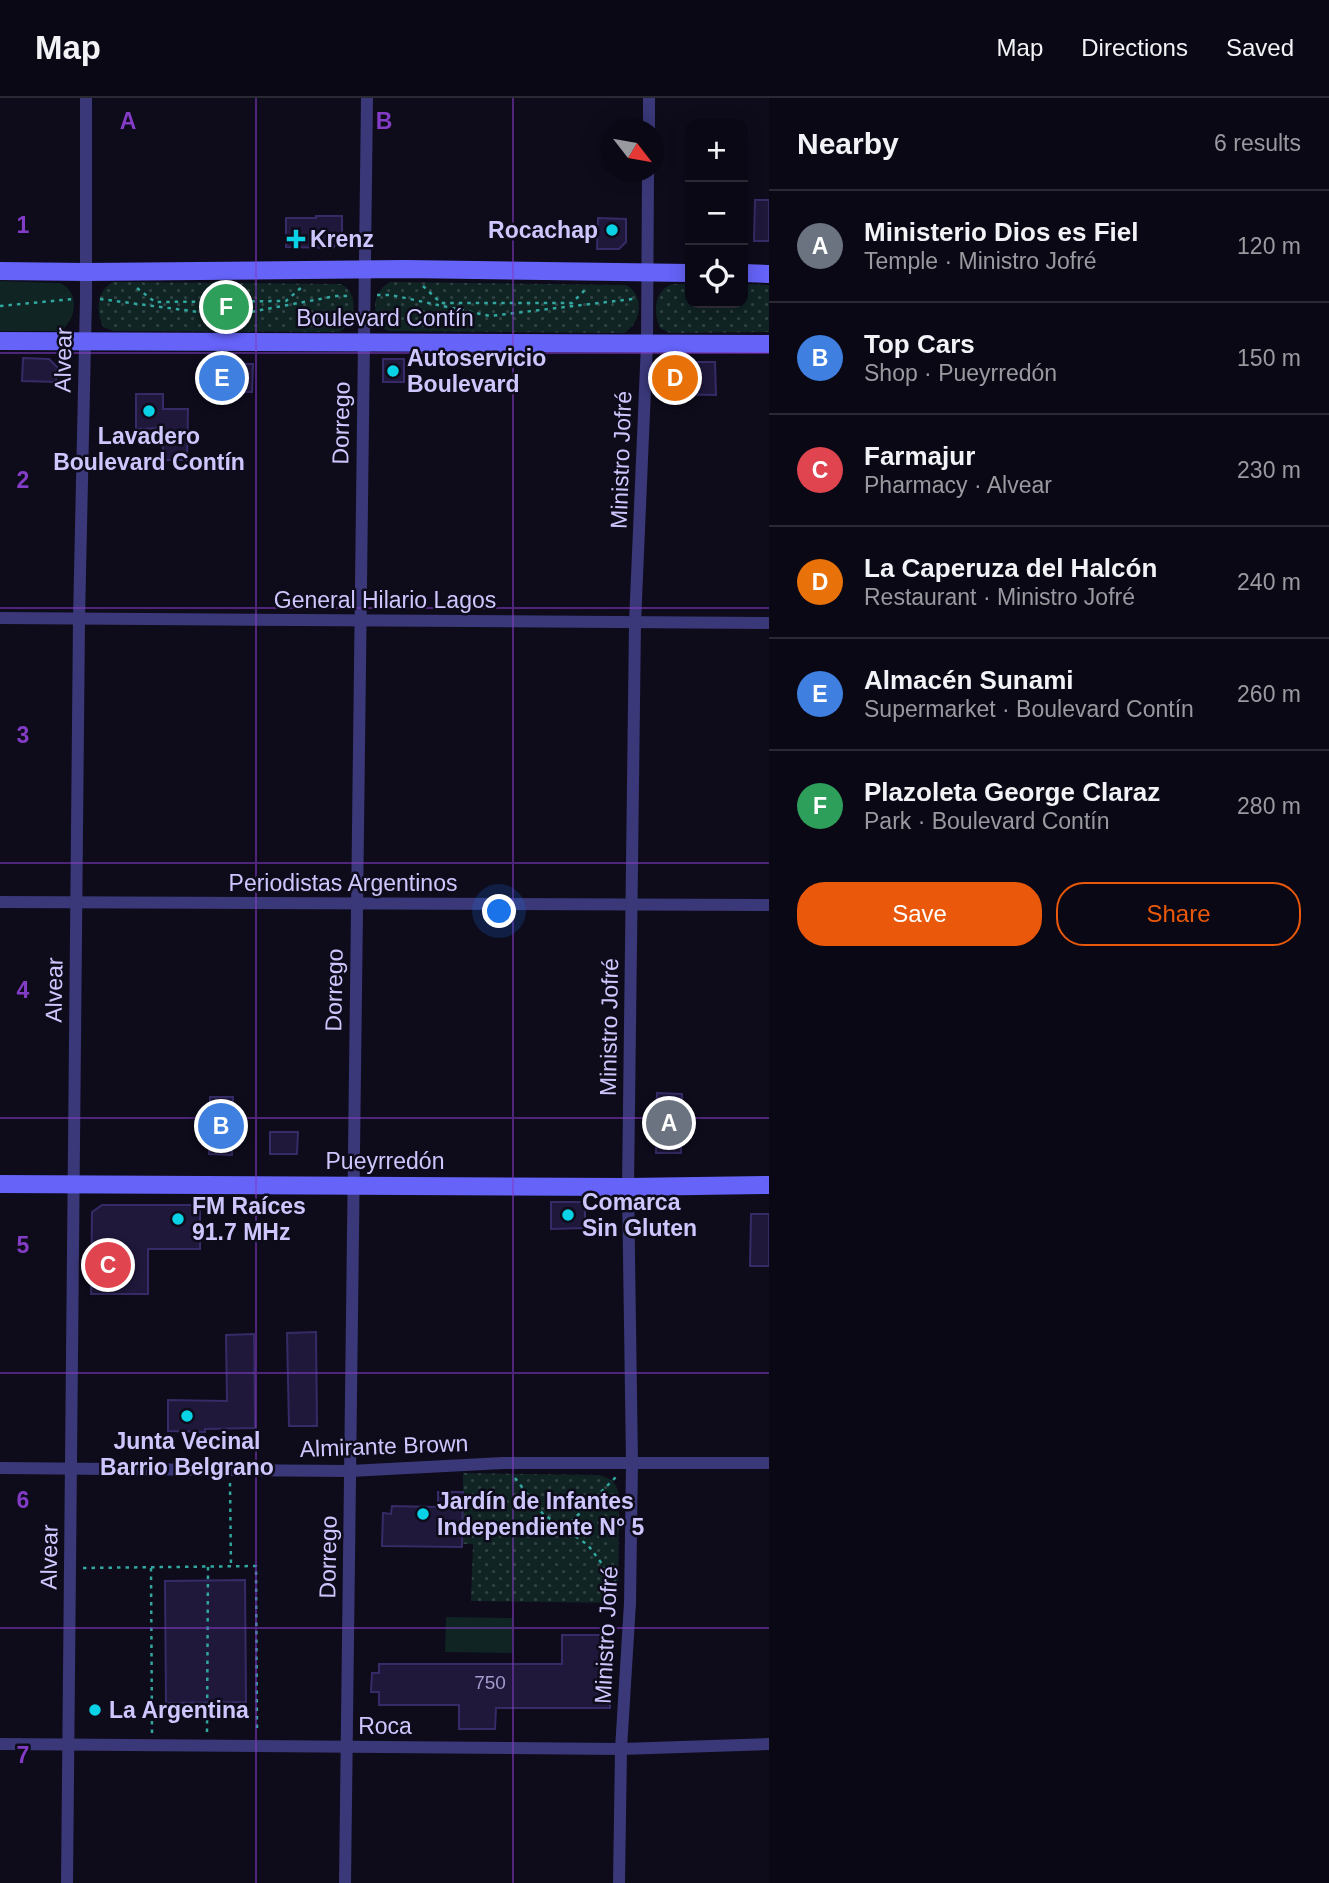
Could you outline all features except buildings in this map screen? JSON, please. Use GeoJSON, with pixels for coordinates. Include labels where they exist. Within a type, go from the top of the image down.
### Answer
{"type":"FeatureCollection","features":[{"type":"Feature","properties":{"kind":"main road","name":"Boulevard Contín"},"geometry":{"type":"LineString","coordinates":[[0,271],[405,269],[685,273]]}},
{"type":"Feature","properties":{"kind":"main road"},"geometry":{"type":"LineString","coordinates":[[748,274],[769,274]]}},
{"type":"Feature","properties":{"kind":"main road","name":"Boulevard Contín"},"geometry":{"type":"LineString","coordinates":[[0,341],[769,344]]}},
{"type":"Feature","properties":{"kind":"main road","name":"Pueyrredón"},"geometry":{"type":"LineString","coordinates":[[0,1184],[628,1187],[769,1185]]}},
{"type":"Feature","properties":{"kind":"street","name":"Alvear"},"geometry":{"type":"LineString","coordinates":[[66,1883],[79,619],[86,298],[86,98]]}},
{"type":"Feature","properties":{"kind":"street","name":"Dorrego"},"geometry":{"type":"LineString","coordinates":[[345,1883],[367,98]]}},
{"type":"Feature","properties":{"kind":"street"},"geometry":{"type":"LineString","coordinates":[[649,98],[649,119]]}},
{"type":"Feature","properties":{"kind":"street","name":"Ministro Jofré"},"geometry":{"type":"LineString","coordinates":[[619,1883],[621,1749],[630,1603],[632,1463],[628,1187],[635,623],[647,343],[649,182]]}},
{"type":"Feature","properties":{"kind":"street","name":"General Hilario Lagos"},"geometry":{"type":"LineString","coordinates":[[0,618],[769,623]]}},
{"type":"Feature","properties":{"kind":"street","name":"Periodistas Argentinos"},"geometry":{"type":"LineString","coordinates":[[0,902],[769,905]]}},
{"type":"Feature","properties":{"kind":"street","name":"Almirante Brown"},"geometry":{"type":"LineString","coordinates":[[0,1468],[350,1471],[503,1462],[769,1463]]}},
{"type":"Feature","properties":{"kind":"street","name":"Roca"},"geometry":{"type":"LineString","coordinates":[[0,1744],[621,1749],[769,1744]]}},
{"type":"Feature","properties":{"kind":"path"},"geometry":{"type":"LineString","coordinates":[[405,269],[441,303],[572,303],[603,273]]}},
{"type":"Feature","properties":{"kind":"path"},"geometry":{"type":"LineString","coordinates":[[115,272],[155,302],[286,301],[320,271]]}},
{"type":"Feature","properties":{"kind":"path"},"geometry":{"type":"LineString","coordinates":[[0,306],[86,298],[229,316],[336,296],[391,295],[490,316],[647,297]]}},
{"type":"Feature","properties":{"kind":"path"},"geometry":{"type":"LineString","coordinates":[[503,1462],[543,1514],[588,1545],[630,1603]]}},
{"type":"Feature","properties":{"kind":"path"},"geometry":{"type":"LineString","coordinates":[[565,1528],[632,1463]]}},
{"type":"Feature","properties":{"kind":"path"},"geometry":{"type":"LineString","coordinates":[[229,1470],[231,1567]]}},
{"type":"Feature","properties":{"kind":"path"},"geometry":{"type":"LineString","coordinates":[[70,1569],[256,1566],[258,1746]]}},
{"type":"Feature","properties":{"kind":"path"},"geometry":{"type":"LineString","coordinates":[[207,1746],[208,1567]]}},
{"type":"Feature","properties":{"kind":"path"},"geometry":{"type":"LineString","coordinates":[[151,1568],[152,1745]]}},
{"type":"Feature","properties":{"kind":"green space"},"geometry":{"type":"Polygon","coordinates":[[[0,281],[60,283],[71,292],[73,299],[73,314],[70,320],[60,331],[0,331],[0,281]]]}},
{"type":"Feature","properties":{"kind":"green space"},"geometry":{"type":"Polygon","coordinates":[[[113,282],[341,284],[351,294],[354,308],[349,322],[339,332],[113,331],[103,327],[99,302],[103,291],[113,282]]]}},
{"type":"Feature","properties":{"kind":"green space"},"geometry":{"type":"Polygon","coordinates":[[[390,282],[626,285],[636,295],[639,309],[635,323],[624,333],[389,331],[379,327],[375,307],[380,291],[390,282]]]}},
{"type":"Feature","properties":{"kind":"green space"},"geometry":{"type":"Polygon","coordinates":[[[685,284],[685,308],[748,308],[748,284],[769,285],[769,332],[670,333],[660,328],[656,315],[658,297],[666,287],[685,284]]]}},
{"type":"Feature","properties":{"kind":"green space"},"geometry":{"type":"Polygon","coordinates":[[[463,1473],[599,1475],[612,1481],[619,1494],[618,1603],[471,1601],[473,1544],[463,1544],[463,1473]]]}},
{"type":"Feature","properties":{"kind":"green space"},"geometry":{"type":"Polygon","coordinates":[[[446,1617],[513,1618],[512,1653],[445,1652],[446,1617]]]}},
{"type":"Feature","properties":{"kind":"place","name":"Rocachap"},"geometry":{"type":"Point","coordinates":[612,230]}},
{"type":"Feature","properties":{"kind":"place","name":"Krenz"},"geometry":{"type":"Point","coordinates":[296,239]}},
{"type":"Feature","properties":{"kind":"place","name":"Plazoleta George Claraz"},"geometry":{"type":"Point","coordinates":[226,307]}},
{"type":"Feature","properties":{"kind":"place","name":"Autoservicio Boulevard"},"geometry":{"type":"Point","coordinates":[393,371]}},
{"type":"Feature","properties":{"kind":"place","name":"Almacén Sunami"},"geometry":{"type":"Point","coordinates":[222,378]}},
{"type":"Feature","properties":{"kind":"place","name":"La Caperuza del Halcón"},"geometry":{"type":"Point","coordinates":[675,378]}},
{"type":"Feature","properties":{"kind":"place","name":"Lavadero Boulevard Contín"},"geometry":{"type":"Point","coordinates":[149,411]}},
{"type":"Feature","properties":{"kind":"place","name":"Ministerio Dios es Fiel"},"geometry":{"type":"Point","coordinates":[669,1123]}},
{"type":"Feature","properties":{"kind":"place","name":"Top Cars"},"geometry":{"type":"Point","coordinates":[221,1126]}},
{"type":"Feature","properties":{"kind":"place","name":"Comarca Sin Gluten"},"geometry":{"type":"Point","coordinates":[568,1215]}},
{"type":"Feature","properties":{"kind":"place","name":"FM Raíces 91.7 MHz"},"geometry":{"type":"Point","coordinates":[178,1219]}},
{"type":"Feature","properties":{"kind":"place","name":"Farmajur"},"geometry":{"type":"Point","coordinates":[108,1265]}},
{"type":"Feature","properties":{"kind":"place","name":"Junta Vecinal Barrio Belgrano"},"geometry":{"type":"Point","coordinates":[187,1416]}},
{"type":"Feature","properties":{"kind":"place","name":"Jardín de Infantes Independiente N° 5"},"geometry":{"type":"Point","coordinates":[423,1514]}},
{"type":"Feature","properties":{"kind":"place","name":"La Argentina"},"geometry":{"type":"Point","coordinates":[95,1710]}}]}
